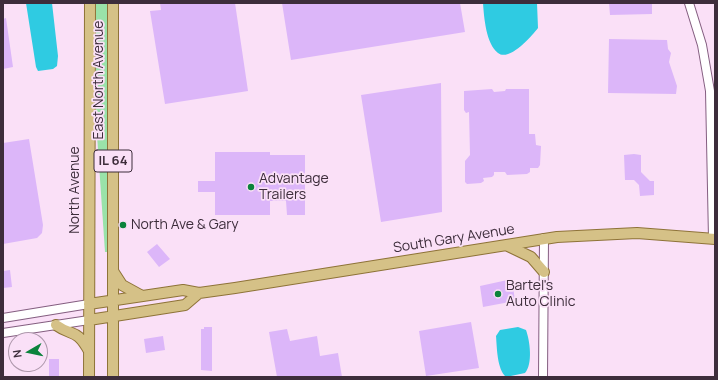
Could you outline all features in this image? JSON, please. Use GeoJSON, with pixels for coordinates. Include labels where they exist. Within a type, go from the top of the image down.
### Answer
{"type":"FeatureCollection","features":[{"type":"Feature","properties":{"kind":"main road","name":"North Avenue"},"geometry":{"type":"LineString","coordinates":[[89,377],[90,3]]}},
{"type":"Feature","properties":{"kind":"main road","name":"East North Avenue"},"geometry":{"type":"LineString","coordinates":[[112,301],[113,3]]}},
{"type":"Feature","properties":{"kind":"main road","name":"South Gary Avenue"},"geometry":{"type":"LineString","coordinates":[[89,304],[183,290],[199,293],[544,238],[637,233],[714,239]]}},
{"type":"Feature","properties":{"kind":"main road"},"geometry":{"type":"LineString","coordinates":[[506,245],[530,256],[544,272]]}},
{"type":"Feature","properties":{"kind":"main road"},"geometry":{"type":"LineString","coordinates":[[113,271],[122,285],[142,296]]}},
{"type":"Feature","properties":{"kind":"main road","name":"South Gary Avenue"},"geometry":{"type":"LineString","coordinates":[[89,320],[185,305],[199,293]]}},
{"type":"Feature","properties":{"kind":"main road","name":"IL 64"},"geometry":{"type":"LineString","coordinates":[[112,301],[113,377]]}},
{"type":"Feature","properties":{"kind":"main road"},"geometry":{"type":"LineString","coordinates":[[56,325],[62,329],[77,334],[89,351]]}},
{"type":"Feature","properties":{"kind":"street"},"geometry":{"type":"LineString","coordinates":[[689,3],[705,58],[713,120],[714,239]]}},
{"type":"Feature","properties":{"kind":"street"},"geometry":{"type":"LineString","coordinates":[[543,377],[544,238]]}},
{"type":"Feature","properties":{"kind":"street"},"geometry":{"type":"LineString","coordinates":[[3,318],[89,304]]}},
{"type":"Feature","properties":{"kind":"street"},"geometry":{"type":"LineString","coordinates":[[3,333],[89,320]]}},
{"type":"Feature","properties":{"kind":"green space"},"geometry":{"type":"Polygon","coordinates":[[[96,3],[107,3],[107,252],[105,252],[95,106],[96,3]]]}},
{"type":"Feature","properties":{"kind":"water"},"geometry":{"type":"Polygon","coordinates":[[[26,3],[52,3],[58,56],[57,66],[53,69],[38,71],[36,67],[26,3]]]}},
{"type":"Feature","properties":{"kind":"water"},"geometry":{"type":"Polygon","coordinates":[[[483,3],[537,3],[538,28],[526,42],[514,51],[503,55],[498,53],[494,49],[488,37],[483,3]]]}},
{"type":"Feature","properties":{"kind":"water"},"geometry":{"type":"Polygon","coordinates":[[[518,327],[526,330],[530,346],[528,369],[525,373],[506,377],[499,364],[496,336],[500,330],[518,327]]]}},
{"type":"Feature","properties":{"kind":"building"},"geometry":{"type":"Polygon","coordinates":[[[160,3],[235,3],[248,91],[165,104],[150,11],[161,10],[160,3]]]}},
{"type":"Feature","properties":{"kind":"building"},"geometry":{"type":"Polygon","coordinates":[[[282,3],[460,3],[465,32],[291,60],[282,3]]]}},
{"type":"Feature","properties":{"kind":"building"},"geometry":{"type":"Polygon","coordinates":[[[609,3],[652,3],[652,14],[610,15],[609,3]]]}},
{"type":"Feature","properties":{"kind":"building"},"geometry":{"type":"Polygon","coordinates":[[[6,18],[13,67],[3,69],[3,19],[6,18]]]}},
{"type":"Feature","properties":{"kind":"building"},"geometry":{"type":"Polygon","coordinates":[[[609,39],[667,40],[668,49],[671,53],[669,62],[677,86],[676,94],[608,93],[609,39]]]}},
{"type":"Feature","properties":{"kind":"building"},"geometry":{"type":"Polygon","coordinates":[[[441,83],[442,212],[381,222],[361,95],[441,83]]]}},
{"type":"Feature","properties":{"kind":"building"},"geometry":{"type":"Polygon","coordinates":[[[492,89],[494,92],[505,91],[506,89],[529,89],[529,134],[535,134],[536,145],[541,146],[540,165],[538,168],[530,168],[530,172],[527,174],[507,175],[505,172],[494,172],[492,177],[483,178],[484,181],[481,183],[467,184],[465,182],[465,161],[470,155],[469,112],[466,113],[464,110],[464,91],[492,89]]]}},
{"type":"Feature","properties":{"kind":"building"},"geometry":{"type":"Polygon","coordinates":[[[29,139],[43,225],[42,233],[37,238],[3,244],[3,143],[29,139]]]}},
{"type":"Feature","properties":{"kind":"building","name":"Advantage Trailers"},"geometry":{"type":"Polygon","coordinates":[[[215,152],[270,152],[270,155],[305,155],[305,215],[287,215],[286,201],[270,201],[270,215],[215,215],[215,192],[198,192],[198,181],[215,181],[215,152]]]}},
{"type":"Feature","properties":{"kind":"building"},"geometry":{"type":"Polygon","coordinates":[[[624,155],[641,155],[641,172],[650,181],[654,181],[654,195],[640,196],[639,185],[634,180],[625,180],[624,155]]]}},
{"type":"Feature","properties":{"kind":"building"},"geometry":{"type":"Polygon","coordinates":[[[157,244],[170,259],[159,267],[147,252],[157,244]]]}},
{"type":"Feature","properties":{"kind":"building"},"geometry":{"type":"Polygon","coordinates":[[[10,270],[12,287],[3,288],[3,271],[10,270]]]}},
{"type":"Feature","properties":{"kind":"building","name":"Bartel's Auto Clinic"},"geometry":{"type":"Polygon","coordinates":[[[512,279],[515,301],[483,307],[480,286],[512,279]]]}},
{"type":"Feature","properties":{"kind":"building"},"geometry":{"type":"Polygon","coordinates":[[[471,322],[479,368],[426,376],[419,331],[471,322]]]}},
{"type":"Feature","properties":{"kind":"building"},"geometry":{"type":"Polygon","coordinates":[[[204,327],[212,327],[212,371],[201,370],[201,329],[204,329],[204,327]]]}},
{"type":"Feature","properties":{"kind":"building"},"geometry":{"type":"Polygon","coordinates":[[[287,329],[290,341],[317,336],[320,356],[338,353],[342,377],[277,377],[269,332],[287,329]]]}},
{"type":"Feature","properties":{"kind":"building"},"geometry":{"type":"Polygon","coordinates":[[[163,336],[165,350],[146,353],[144,339],[163,336]]]}},
{"type":"Feature","properties":{"kind":"building"},"geometry":{"type":"Polygon","coordinates":[[[49,359],[59,359],[59,377],[49,377],[49,359]]]}},
{"type":"Feature","properties":{"kind":"place","name":"Advantage Trailers"},"geometry":{"type":"Point","coordinates":[251,187]}},
{"type":"Feature","properties":{"kind":"place","name":"North Ave & Gary"},"geometry":{"type":"Point","coordinates":[123,225]}},
{"type":"Feature","properties":{"kind":"place","name":"Bartel's Auto Clinic"},"geometry":{"type":"Point","coordinates":[498,294]}}]}
